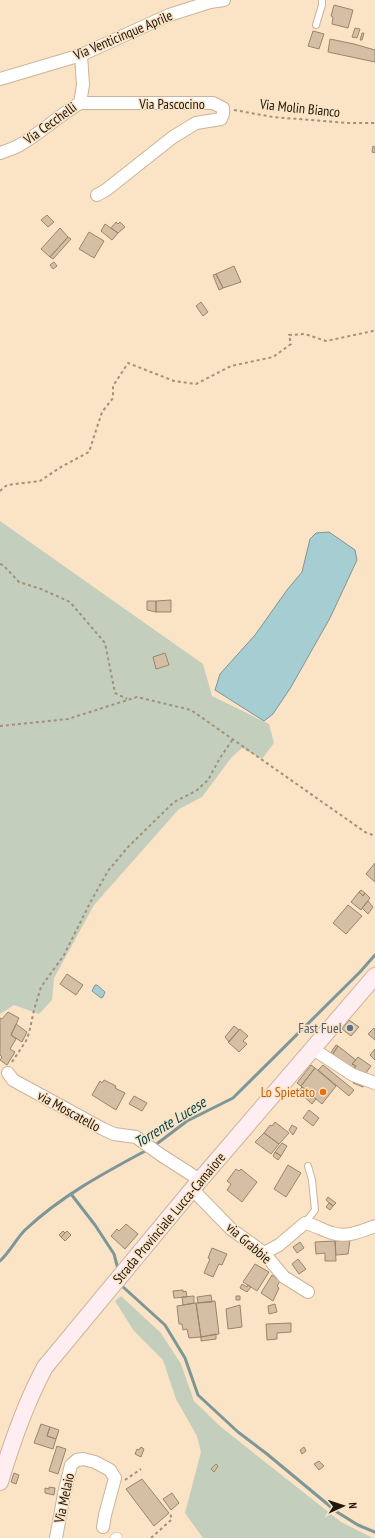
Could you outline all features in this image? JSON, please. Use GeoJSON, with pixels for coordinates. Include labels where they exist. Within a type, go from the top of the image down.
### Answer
{"type":"FeatureCollection","features":[{"type":"Feature","properties":{"kind":"main road","name":"Strada Provinciale Lucca-Camaiore"},"geometry":{"type":"LineString","coordinates":[[0,1482],[22,1415],[32,1390],[45,1367],[197,1185],[375,976]]}},
{"type":"Feature","properties":{"kind":"street","name":"Via Venticinque Aprile"},"geometry":{"type":"LineString","coordinates":[[0,79],[81,56],[169,15],[210,2],[224,0]]}},
{"type":"Feature","properties":{"kind":"street","name":"Via Cecchelli"},"geometry":{"type":"LineString","coordinates":[[0,153],[17,146],[80,103],[83,85],[81,56]]}},
{"type":"Feature","properties":{"kind":"street","name":"Via Pascocino"},"geometry":{"type":"LineString","coordinates":[[80,103],[213,104],[223,108],[221,119],[196,124],[173,138],[106,190],[96,195]]}},
{"type":"Feature","properties":{"kind":"street"},"geometry":{"type":"LineString","coordinates":[[313,1049],[353,1075],[375,1083]]}},
{"type":"Feature","properties":{"kind":"street","name":"via Moscatello"},"geometry":{"type":"LineString","coordinates":[[8,1073],[13,1080],[103,1130],[114,1134],[136,1137],[161,1155],[197,1185]]}},
{"type":"Feature","properties":{"kind":"street","name":"via Grabbie"},"geometry":{"type":"LineString","coordinates":[[197,1185],[231,1229],[264,1254],[284,1277],[308,1292]]}},
{"type":"Feature","properties":{"kind":"street"},"geometry":{"type":"LineString","coordinates":[[264,1254],[280,1245],[305,1223],[318,1226],[332,1233],[344,1235],[359,1232],[375,1226]]}},
{"type":"Feature","properties":{"kind":"street","name":"Via Melaio"},"geometry":{"type":"LineString","coordinates":[[56,1538],[71,1465],[77,1460],[83,1459],[95,1462],[110,1470],[115,1478]]}},
{"type":"Feature","properties":{"kind":"street"},"geometry":{"type":"LineString","coordinates":[[103,1527],[115,1478]]}},
{"type":"Feature","properties":{"kind":"lane"},"geometry":{"type":"LineString","coordinates":[[316,25],[322,0]]}},
{"type":"Feature","properties":{"kind":"lane"},"geometry":{"type":"LineString","coordinates":[[305,1223],[315,1210],[312,1180],[308,1166]]}},
{"type":"Feature","properties":{"kind":"path","name":"Via Molin Bianco"},"geometry":{"type":"LineString","coordinates":[[223,108],[273,117],[348,123],[375,123]]}},
{"type":"Feature","properties":{"kind":"path"},"geometry":{"type":"LineString","coordinates":[[0,491],[7,485],[40,481],[89,452],[102,412],[112,398],[113,386],[128,363],[174,381],[196,384],[231,366],[273,357],[291,344],[289,335],[305,334],[326,340],[373,331],[375,333]]}},
{"type":"Feature","properties":{"kind":"path"},"geometry":{"type":"LineString","coordinates":[[0,564],[3,565],[19,582],[41,589],[70,602],[104,643],[114,693],[128,699]]}},
{"type":"Feature","properties":{"kind":"path"},"geometry":{"type":"LineString","coordinates":[[0,726],[68,719],[137,697],[191,710],[365,832],[375,836]]}},
{"type":"Feature","properties":{"kind":"path"},"geometry":{"type":"LineString","coordinates":[[8,1073],[9,1067],[26,1041],[41,987],[64,955],[108,871],[128,847],[174,802],[196,791],[208,780],[220,758],[233,739]]}},
{"type":"Feature","properties":{"kind":"path"},"geometry":{"type":"LineString","coordinates":[[115,1478],[124,1481],[141,1469]]}},
{"type":"Feature","properties":{"kind":"path"},"geometry":{"type":"LineString","coordinates":[[151,1538],[172,1519],[170,1514]]}},
{"type":"Feature","properties":{"kind":"green space"},"geometry":{"type":"Polygon","coordinates":[[[0,521],[203,664],[212,696],[269,724],[274,743],[262,759],[242,748],[231,758],[202,797],[179,809],[94,905],[54,978],[52,1000],[39,1014],[14,1005],[0,1014],[0,521]]]}},
{"type":"Feature","properties":{"kind":"green space"},"geometry":{"type":"Polygon","coordinates":[[[121,1296],[161,1333],[181,1364],[194,1401],[221,1427],[341,1522],[373,1538],[203,1538],[185,1513],[201,1452],[197,1436],[176,1399],[163,1360],[134,1331],[115,1301],[121,1296]]]}},
{"type":"Feature","properties":{"kind":"water"},"geometry":{"type":"Polygon","coordinates":[[[329,532],[355,550],[357,560],[330,618],[291,687],[273,714],[264,721],[215,690],[220,674],[255,635],[287,590],[302,572],[310,539],[316,533],[329,532]]]}},
{"type":"Feature","properties":{"kind":"water"},"geometry":{"type":"Polygon","coordinates":[[[95,985],[105,992],[103,997],[101,998],[92,991],[95,985]]]}},
{"type":"Feature","properties":{"kind":"building"},"geometry":{"type":"Polygon","coordinates":[[[334,5],[353,10],[348,28],[332,24],[333,17],[331,16],[334,5]]]}},
{"type":"Feature","properties":{"kind":"building"},"geometry":{"type":"Polygon","coordinates":[[[355,28],[360,29],[357,38],[352,37],[355,28]]]}},
{"type":"Feature","properties":{"kind":"building"},"geometry":{"type":"Polygon","coordinates":[[[313,31],[324,34],[319,49],[308,46],[313,31]]]}},
{"type":"Feature","properties":{"kind":"building"},"geometry":{"type":"Polygon","coordinates":[[[362,33],[364,33],[362,40],[360,40],[362,33]]]}},
{"type":"Feature","properties":{"kind":"building"},"geometry":{"type":"Polygon","coordinates":[[[330,39],[375,50],[375,62],[328,52],[330,39]]]}},
{"type":"Feature","properties":{"kind":"building"},"geometry":{"type":"Polygon","coordinates":[[[373,146],[375,147],[375,153],[372,152],[373,146]]]}},
{"type":"Feature","properties":{"kind":"building"},"geometry":{"type":"Polygon","coordinates":[[[47,215],[54,222],[48,227],[41,220],[47,215]]]}},
{"type":"Feature","properties":{"kind":"building"},"geometry":{"type":"Polygon","coordinates":[[[116,222],[118,224],[120,222],[125,227],[118,233],[111,228],[116,222]]]}},
{"type":"Feature","properties":{"kind":"building"},"geometry":{"type":"Polygon","coordinates":[[[105,224],[118,233],[112,240],[101,231],[105,224]]]}},
{"type":"Feature","properties":{"kind":"building"},"geometry":{"type":"Polygon","coordinates":[[[60,228],[68,237],[50,257],[41,249],[60,228]]]}},
{"type":"Feature","properties":{"kind":"building"},"geometry":{"type":"Polygon","coordinates":[[[89,232],[104,241],[94,258],[79,249],[89,232]]]}},
{"type":"Feature","properties":{"kind":"building"},"geometry":{"type":"Polygon","coordinates":[[[68,237],[71,239],[53,259],[50,257],[68,237]]]}},
{"type":"Feature","properties":{"kind":"building"},"geometry":{"type":"Polygon","coordinates":[[[54,262],[57,266],[53,269],[50,265],[54,262]]]}},
{"type":"Feature","properties":{"kind":"building"},"geometry":{"type":"Polygon","coordinates":[[[234,266],[241,282],[223,288],[216,274],[234,266]]]}},
{"type":"Feature","properties":{"kind":"building"},"geometry":{"type":"Polygon","coordinates":[[[216,274],[223,288],[219,290],[213,275],[216,274]]]}},
{"type":"Feature","properties":{"kind":"building"},"geometry":{"type":"Polygon","coordinates":[[[201,302],[208,312],[203,316],[196,306],[201,302]]]}},
{"type":"Feature","properties":{"kind":"building"},"geometry":{"type":"Polygon","coordinates":[[[171,600],[171,612],[156,612],[156,601],[171,600]]]}},
{"type":"Feature","properties":{"kind":"building"},"geometry":{"type":"Polygon","coordinates":[[[147,601],[156,601],[156,612],[147,610],[147,601]]]}},
{"type":"Feature","properties":{"kind":"building"},"geometry":{"type":"Polygon","coordinates":[[[165,653],[169,665],[156,669],[153,657],[165,653]]]}},
{"type":"Feature","properties":{"kind":"building"},"geometry":{"type":"Polygon","coordinates":[[[375,863],[375,882],[366,874],[375,863]]]}},
{"type":"Feature","properties":{"kind":"building"},"geometry":{"type":"Polygon","coordinates":[[[361,890],[365,893],[363,896],[359,892],[361,890]]]}},
{"type":"Feature","properties":{"kind":"building"},"geometry":{"type":"Polygon","coordinates":[[[359,892],[363,896],[365,893],[370,898],[361,910],[351,902],[359,892]]]}},
{"type":"Feature","properties":{"kind":"building"},"geometry":{"type":"Polygon","coordinates":[[[368,901],[373,907],[368,914],[362,908],[368,901]]]}},
{"type":"Feature","properties":{"kind":"building"},"geometry":{"type":"Polygon","coordinates":[[[348,905],[362,916],[346,934],[333,923],[348,905]]]}},
{"type":"Feature","properties":{"kind":"building"},"geometry":{"type":"Polygon","coordinates":[[[67,974],[83,985],[76,995],[60,984],[67,974]]]}},
{"type":"Feature","properties":{"kind":"building"},"geometry":{"type":"Polygon","coordinates":[[[8,1012],[19,1018],[11,1035],[16,1039],[10,1049],[15,1052],[7,1065],[0,1060],[2,1057],[0,1055],[0,1018],[2,1019],[8,1012]]]}},
{"type":"Feature","properties":{"kind":"building"},"geometry":{"type":"Polygon","coordinates":[[[349,1020],[359,1027],[351,1036],[342,1029],[349,1020]]]}},
{"type":"Feature","properties":{"kind":"building"},"geometry":{"type":"Polygon","coordinates":[[[16,1024],[27,1032],[22,1042],[11,1035],[16,1024]]]}},
{"type":"Feature","properties":{"kind":"building"},"geometry":{"type":"Polygon","coordinates":[[[234,1026],[239,1030],[229,1042],[225,1037],[234,1026]]]}},
{"type":"Feature","properties":{"kind":"building"},"geometry":{"type":"Polygon","coordinates":[[[374,1028],[375,1029],[375,1040],[368,1034],[374,1028]]]}},
{"type":"Feature","properties":{"kind":"building"},"geometry":{"type":"Polygon","coordinates":[[[240,1029],[248,1036],[243,1041],[247,1044],[239,1052],[228,1042],[240,1029]]]}},
{"type":"Feature","properties":{"kind":"building"},"geometry":{"type":"Polygon","coordinates":[[[336,1045],[338,1046],[332,1055],[330,1054],[336,1045]]]}},
{"type":"Feature","properties":{"kind":"building"},"geometry":{"type":"Polygon","coordinates":[[[338,1046],[356,1060],[352,1064],[356,1066],[353,1070],[332,1055],[338,1046]]]}},
{"type":"Feature","properties":{"kind":"building"},"geometry":{"type":"Polygon","coordinates":[[[375,1049],[375,1060],[370,1055],[375,1049]]]}},
{"type":"Feature","properties":{"kind":"building"},"geometry":{"type":"Polygon","coordinates":[[[358,1057],[371,1066],[363,1077],[353,1070],[356,1066],[352,1064],[358,1057]]]}},
{"type":"Feature","properties":{"kind":"building"},"geometry":{"type":"Polygon","coordinates":[[[311,1065],[315,1068],[301,1086],[297,1083],[311,1065]]]}},
{"type":"Feature","properties":{"kind":"building"},"geometry":{"type":"Polygon","coordinates":[[[323,1065],[354,1090],[349,1096],[318,1070],[323,1065]]]}},
{"type":"Feature","properties":{"kind":"building"},"geometry":{"type":"Polygon","coordinates":[[[315,1068],[336,1086],[322,1104],[301,1086],[315,1068]]]}},
{"type":"Feature","properties":{"kind":"building"},"geometry":{"type":"Polygon","coordinates":[[[355,1079],[364,1083],[363,1087],[353,1083],[355,1079]]]}},
{"type":"Feature","properties":{"kind":"building"},"geometry":{"type":"Polygon","coordinates":[[[104,1080],[116,1086],[115,1088],[125,1093],[116,1110],[92,1095],[100,1081],[102,1083],[104,1080]]]}},
{"type":"Feature","properties":{"kind":"building"},"geometry":{"type":"Polygon","coordinates":[[[302,1087],[316,1099],[312,1104],[298,1091],[302,1087]]]}},
{"type":"Feature","properties":{"kind":"building"},"geometry":{"type":"Polygon","coordinates":[[[134,1096],[147,1103],[142,1111],[129,1104],[134,1096]]]}},
{"type":"Feature","properties":{"kind":"building"},"geometry":{"type":"Polygon","coordinates":[[[309,1110],[319,1118],[313,1126],[303,1118],[309,1110]]]}},
{"type":"Feature","properties":{"kind":"building"},"geometry":{"type":"Polygon","coordinates":[[[275,1122],[289,1133],[279,1144],[264,1133],[270,1125],[272,1126],[275,1122]]]}},
{"type":"Feature","properties":{"kind":"building"},"geometry":{"type":"Polygon","coordinates":[[[292,1125],[297,1128],[293,1135],[289,1130],[292,1125]]]}},
{"type":"Feature","properties":{"kind":"building"},"geometry":{"type":"Polygon","coordinates":[[[264,1133],[279,1144],[271,1154],[255,1142],[264,1133]]]}},
{"type":"Feature","properties":{"kind":"building"},"geometry":{"type":"Polygon","coordinates":[[[282,1143],[287,1146],[281,1156],[275,1152],[282,1143]]]}},
{"type":"Feature","properties":{"kind":"building"},"geometry":{"type":"Polygon","coordinates":[[[275,1152],[281,1156],[278,1160],[273,1156],[275,1152]]]}},
{"type":"Feature","properties":{"kind":"building"},"geometry":{"type":"Polygon","coordinates":[[[288,1165],[301,1173],[286,1197],[274,1189],[288,1165]]]}},
{"type":"Feature","properties":{"kind":"building"},"geometry":{"type":"Polygon","coordinates":[[[236,1169],[239,1171],[241,1169],[257,1182],[242,1202],[227,1190],[231,1184],[227,1181],[236,1169]]]}},
{"type":"Feature","properties":{"kind":"building"},"geometry":{"type":"Polygon","coordinates":[[[328,1197],[336,1203],[333,1206],[326,1200],[328,1197]]]}},
{"type":"Feature","properties":{"kind":"building"},"geometry":{"type":"Polygon","coordinates":[[[329,1203],[333,1206],[330,1210],[326,1207],[329,1203]]]}},
{"type":"Feature","properties":{"kind":"building"},"geometry":{"type":"Polygon","coordinates":[[[126,1224],[138,1234],[125,1249],[111,1236],[117,1229],[119,1231],[126,1224]]]}},
{"type":"Feature","properties":{"kind":"building"},"geometry":{"type":"Polygon","coordinates":[[[63,1231],[65,1233],[61,1237],[59,1235],[63,1231]]]}},
{"type":"Feature","properties":{"kind":"building"},"geometry":{"type":"Polygon","coordinates":[[[67,1231],[71,1235],[65,1241],[61,1237],[67,1231]]]}},
{"type":"Feature","properties":{"kind":"building"},"geometry":{"type":"Polygon","coordinates":[[[350,1240],[348,1254],[336,1255],[335,1241],[350,1240]]]}},
{"type":"Feature","properties":{"kind":"building"},"geometry":{"type":"Polygon","coordinates":[[[335,1241],[336,1261],[325,1261],[325,1253],[316,1254],[315,1242],[335,1241]]]}},
{"type":"Feature","properties":{"kind":"building"},"geometry":{"type":"Polygon","coordinates":[[[300,1242],[304,1248],[297,1253],[293,1247],[300,1242]]]}},
{"type":"Feature","properties":{"kind":"building"},"geometry":{"type":"Polygon","coordinates":[[[212,1248],[227,1254],[222,1265],[219,1264],[213,1277],[204,1273],[210,1259],[208,1258],[212,1248]]]}},
{"type":"Feature","properties":{"kind":"building"},"geometry":{"type":"Polygon","coordinates":[[[298,1259],[306,1269],[299,1274],[292,1264],[298,1259]]]}},
{"type":"Feature","properties":{"kind":"building"},"geometry":{"type":"Polygon","coordinates":[[[255,1264],[269,1272],[257,1291],[243,1282],[255,1264]]]}},
{"type":"Feature","properties":{"kind":"building"},"geometry":{"type":"Polygon","coordinates":[[[272,1275],[280,1281],[277,1286],[279,1288],[273,1301],[261,1293],[272,1275]]]}},
{"type":"Feature","properties":{"kind":"building"},"geometry":{"type":"Polygon","coordinates":[[[242,1284],[247,1287],[248,1285],[251,1287],[247,1292],[240,1288],[242,1284]]]}},
{"type":"Feature","properties":{"kind":"building"},"geometry":{"type":"Polygon","coordinates":[[[183,1290],[183,1292],[186,1291],[187,1297],[174,1298],[173,1291],[183,1290]]]}},
{"type":"Feature","properties":{"kind":"building"},"geometry":{"type":"Polygon","coordinates":[[[211,1295],[212,1302],[198,1303],[197,1297],[211,1295]]]}},
{"type":"Feature","properties":{"kind":"building"},"geometry":{"type":"Polygon","coordinates":[[[194,1296],[194,1303],[183,1305],[182,1297],[194,1296]]]}},
{"type":"Feature","properties":{"kind":"building"},"geometry":{"type":"Polygon","coordinates":[[[236,1296],[240,1296],[240,1300],[236,1300],[236,1296]]]}},
{"type":"Feature","properties":{"kind":"building"},"geometry":{"type":"Polygon","coordinates":[[[215,1301],[219,1334],[201,1337],[196,1303],[215,1301]]]}},
{"type":"Feature","properties":{"kind":"building"},"geometry":{"type":"Polygon","coordinates":[[[196,1303],[201,1337],[189,1338],[187,1329],[183,1330],[182,1324],[179,1324],[177,1306],[196,1303]]]}},
{"type":"Feature","properties":{"kind":"building"},"geometry":{"type":"Polygon","coordinates":[[[275,1304],[277,1312],[269,1314],[268,1306],[275,1304]]]}},
{"type":"Feature","properties":{"kind":"building"},"geometry":{"type":"Polygon","coordinates":[[[240,1305],[242,1327],[228,1329],[226,1309],[240,1305]]]}},
{"type":"Feature","properties":{"kind":"building"},"geometry":{"type":"Polygon","coordinates":[[[291,1323],[291,1332],[277,1333],[277,1339],[267,1340],[266,1324],[291,1323]]]}},
{"type":"Feature","properties":{"kind":"building"},"geometry":{"type":"Polygon","coordinates":[[[216,1334],[216,1339],[201,1341],[201,1337],[216,1334]]]}},
{"type":"Feature","properties":{"kind":"building"},"geometry":{"type":"Polygon","coordinates":[[[41,1424],[50,1427],[47,1436],[56,1439],[53,1449],[34,1443],[41,1424]]]}},
{"type":"Feature","properties":{"kind":"building"},"geometry":{"type":"Polygon","coordinates":[[[50,1427],[59,1430],[56,1439],[47,1436],[50,1427]]]}},
{"type":"Feature","properties":{"kind":"building"},"geometry":{"type":"Polygon","coordinates":[[[57,1446],[66,1449],[58,1474],[49,1471],[57,1446]]]}},
{"type":"Feature","properties":{"kind":"building"},"geometry":{"type":"Polygon","coordinates":[[[141,1447],[144,1449],[141,1457],[135,1454],[137,1449],[139,1450],[141,1447]]]}},
{"type":"Feature","properties":{"kind":"building"},"geometry":{"type":"Polygon","coordinates":[[[304,1447],[306,1451],[302,1454],[300,1450],[304,1447]]]}},
{"type":"Feature","properties":{"kind":"building"},"geometry":{"type":"Polygon","coordinates":[[[319,1461],[324,1466],[319,1470],[314,1464],[319,1461]]]}},
{"type":"Feature","properties":{"kind":"building"},"geometry":{"type":"Polygon","coordinates":[[[216,1464],[218,1466],[214,1472],[211,1469],[216,1464]]]}},
{"type":"Feature","properties":{"kind":"building"},"geometry":{"type":"Polygon","coordinates":[[[14,1473],[19,1475],[16,1484],[11,1482],[14,1473]]]}},
{"type":"Feature","properties":{"kind":"building"},"geometry":{"type":"Polygon","coordinates":[[[142,1479],[169,1513],[154,1526],[126,1489],[142,1479]]]}},
{"type":"Feature","properties":{"kind":"building"},"geometry":{"type":"Polygon","coordinates":[[[49,1487],[55,1488],[54,1495],[45,1493],[45,1488],[49,1489],[49,1487]]]}},
{"type":"Feature","properties":{"kind":"building"},"geometry":{"type":"Polygon","coordinates":[[[172,1493],[179,1503],[171,1510],[163,1499],[172,1493]]]}},
{"type":"Feature","properties":{"kind":"waterway","name":"Torrente Lucese"},"geometry":{"type":"LineString","coordinates":[[154,1146],[187,1121],[233,1098],[360,972],[375,955]]}},
{"type":"Feature","properties":{"kind":"waterway","name":"Torrente Lucese"},"geometry":{"type":"LineString","coordinates":[[0,1261],[25,1230],[53,1206],[99,1176],[147,1150]]}},
{"type":"Feature","properties":{"kind":"waterway"},"geometry":{"type":"LineString","coordinates":[[71,1194],[95,1225],[114,1254],[118,1269]]}},
{"type":"Feature","properties":{"kind":"waterway"},"geometry":{"type":"LineString","coordinates":[[121,1283],[122,1286],[165,1325],[185,1358],[198,1395],[238,1432],[337,1512],[358,1525],[375,1532]]}},
{"type":"Feature","properties":{"kind":"place","name":"Fast Fuel"},"geometry":{"type":"Point","coordinates":[350,1028]}},
{"type":"Feature","properties":{"kind":"place","name":"Lo Spietato"},"geometry":{"type":"Point","coordinates":[323,1092]}}]}
